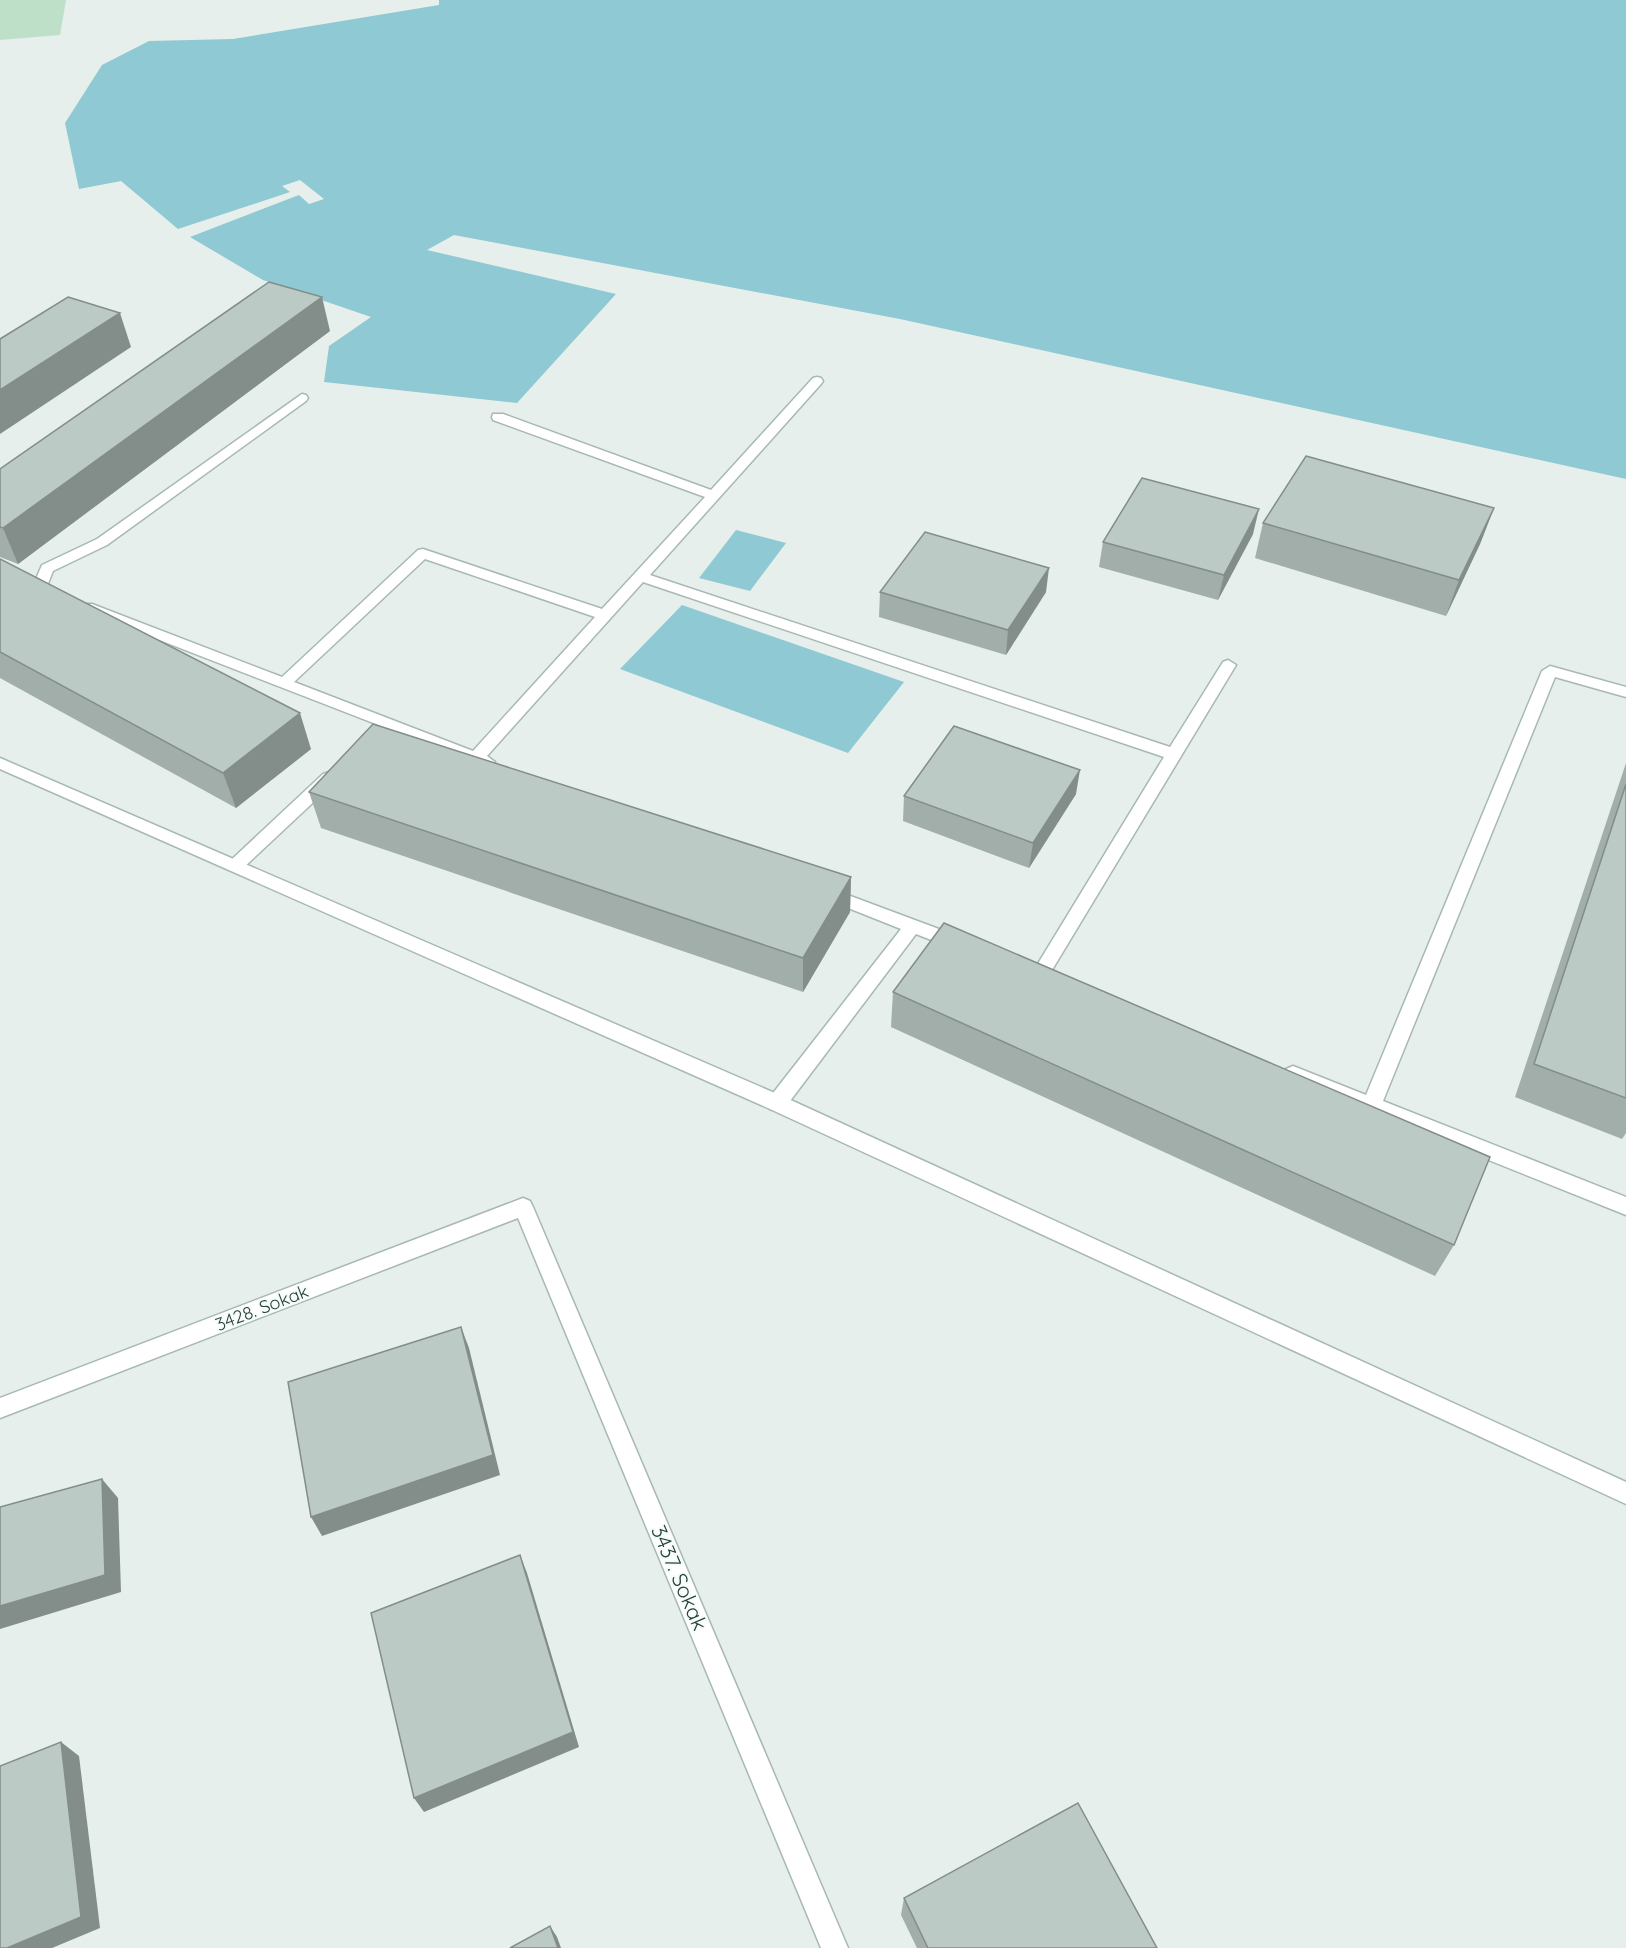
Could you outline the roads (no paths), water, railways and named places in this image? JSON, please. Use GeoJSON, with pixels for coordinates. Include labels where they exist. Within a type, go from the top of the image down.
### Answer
{"type":"FeatureCollection","features":[{"type":"Feature","properties":{"kind":"street"},"geometry":{"type":"LineString","coordinates":[[476,758],[817,381]]}},
{"type":"Feature","properties":{"kind":"street"},"geometry":{"type":"LineString","coordinates":[[302,398],[102,542],[47,568],[39,588],[498,766]]}},
{"type":"Feature","properties":{"kind":"street"},"geometry":{"type":"LineString","coordinates":[[498,417],[712,495]]}},
{"type":"Feature","properties":{"kind":"street"},"geometry":{"type":"LineString","coordinates":[[284,683],[423,552],[605,615]]}},
{"type":"Feature","properties":{"kind":"street"},"geometry":{"type":"LineString","coordinates":[[640,576],[1174,754]]}},
{"type":"Feature","properties":{"kind":"street"},"geometry":{"type":"LineString","coordinates":[[1040,975],[1228,664]]}},
{"type":"Feature","properties":{"kind":"street"},"geometry":{"type":"LineString","coordinates":[[1372,1104],[1551,671],[1626,692]]}},
{"type":"Feature","properties":{"kind":"street"},"geometry":{"type":"LineString","coordinates":[[370,739],[387,723]]}},
{"type":"Feature","properties":{"kind":"street"},"geometry":{"type":"LineString","coordinates":[[0,763],[777,1103],[1626,1493]]}},
{"type":"Feature","properties":{"kind":"street"},"geometry":{"type":"LineString","coordinates":[[236,865],[336,770]]}},
{"type":"Feature","properties":{"kind":"street"},"geometry":{"type":"LineString","coordinates":[[814,888],[976,951]]}},
{"type":"Feature","properties":{"kind":"street"},"geometry":{"type":"LineString","coordinates":[[777,1103],[913,926]]}},
{"type":"Feature","properties":{"kind":"street"},"geometry":{"type":"LineString","coordinates":[[1283,1070],[1626,1206]]}},
{"type":"Feature","properties":{"kind":"street","name":"3428. Sokak"},"geometry":{"type":"LineString","coordinates":[[0,1408],[523,1208]]}},
{"type":"Feature","properties":{"kind":"street","name":"3437. Sokak"},"geometry":{"type":"LineString","coordinates":[[523,1208],[835,1948]]}},
{"type":"Feature","properties":{"kind":"water"},"geometry":{"type":"Polygon","coordinates":[[[439,0],[1626,0],[1626,479],[900,319],[454,235],[427,250],[616,294],[517,403],[324,382],[329,346],[371,317],[263,280],[190,237],[299,195],[309,204],[324,199],[300,180],[282,186],[290,192],[178,229],[121,181],[79,189],[65,123],[102,65],[149,41],[233,39],[439,5],[439,0]]]}},
{"type":"Feature","properties":{"kind":"water"},"geometry":{"type":"Polygon","coordinates":[[[736,530],[786,543],[750,591],[699,578],[736,530]]]}},
{"type":"Feature","properties":{"kind":"water"},"geometry":{"type":"Polygon","coordinates":[[[682,605],[904,682],[848,753],[620,669],[682,605]]]}}]}
